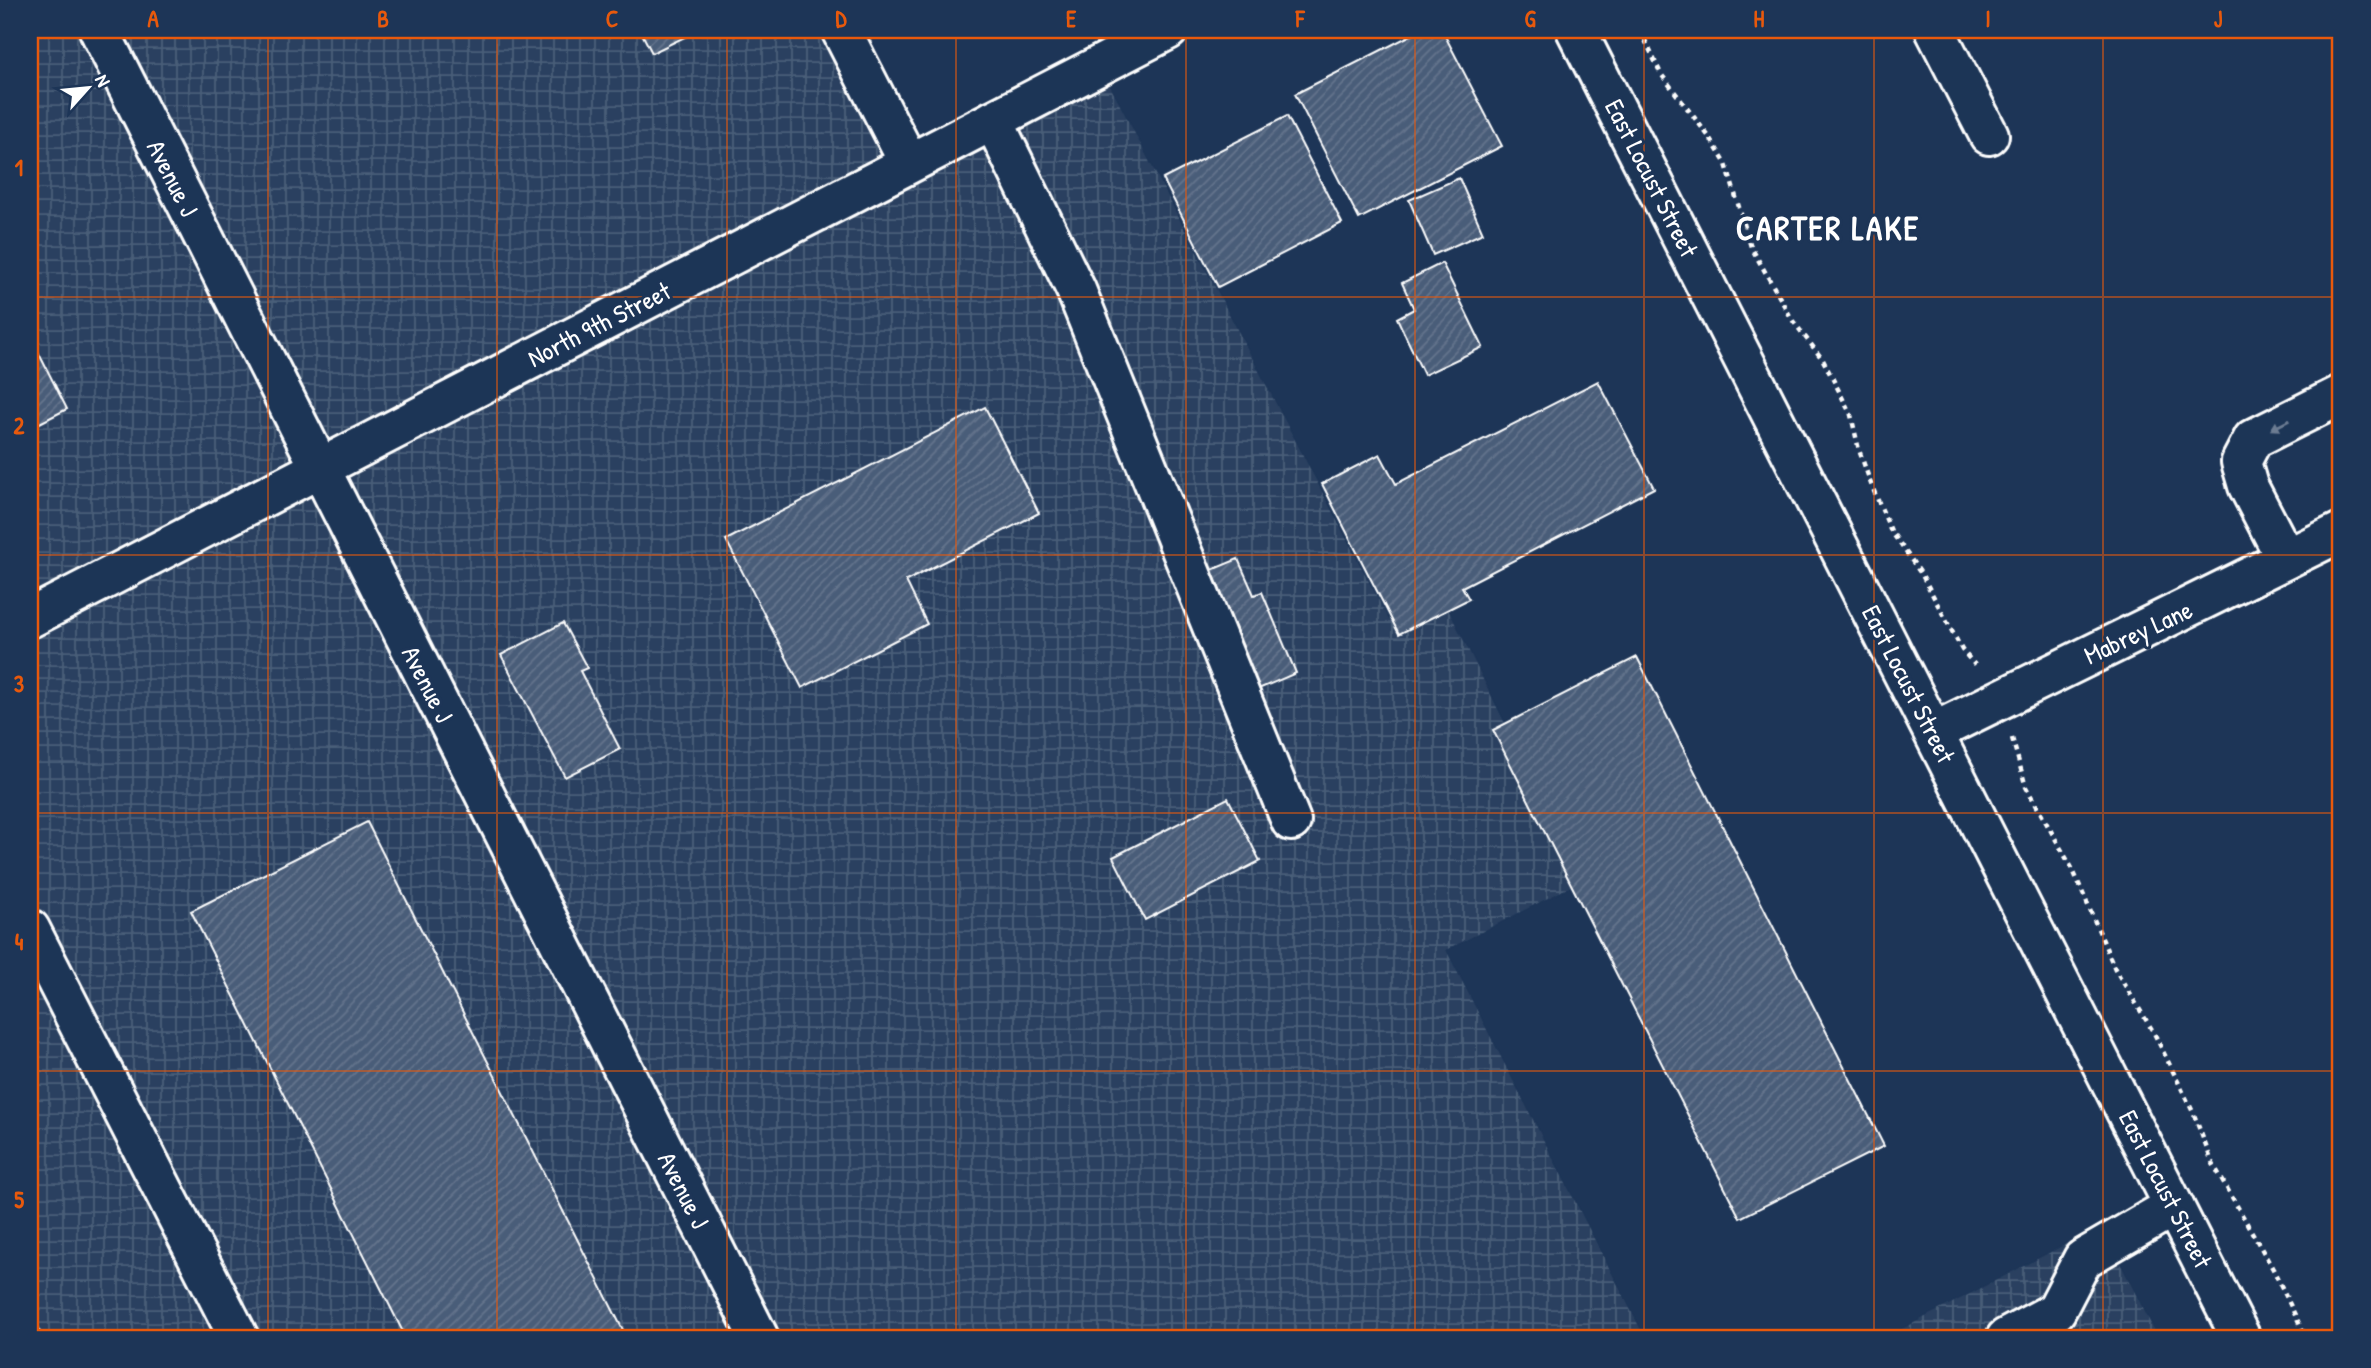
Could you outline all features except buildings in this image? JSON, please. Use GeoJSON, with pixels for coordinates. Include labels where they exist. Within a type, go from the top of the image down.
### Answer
{"type":"FeatureCollection","features":[{"type":"Feature","properties":{"kind":"street","name":"Avenue J"},"geometry":{"type":"LineString","coordinates":[[99,30],[759,1338]]}},
{"type":"Feature","properties":{"kind":"street"},"geometry":{"type":"LineString","coordinates":[[841,30],[909,163]]}},
{"type":"Feature","properties":{"kind":"street","name":"North 9th Street"},"geometry":{"type":"LineString","coordinates":[[30,618],[1168,30]]}},
{"type":"Feature","properties":{"kind":"street","name":"East Locust Street"},"geometry":{"type":"LineString","coordinates":[[1576,30],[2241,1338]]}},
{"type":"Feature","properties":{"kind":"street"},"geometry":{"type":"LineString","coordinates":[[1935,30],[1989,135]]}},
{"type":"Feature","properties":{"kind":"street"},"geometry":{"type":"LineString","coordinates":[[993,120],[1076,290],[1291,821]]}},
{"type":"Feature","properties":{"kind":"street"},"geometry":{"type":"LineString","coordinates":[[2286,559],[2248,486],[2241,462],[2253,439],[2341,395]]}},
{"type":"Feature","properties":{"kind":"street","name":"Mabrey Lane"},"geometry":{"type":"LineString","coordinates":[[1934,732],[2341,532]]}},
{"type":"Feature","properties":{"kind":"street"},"geometry":{"type":"LineString","coordinates":[[30,929],[239,1338]]}},
{"type":"Feature","properties":{"kind":"street"},"geometry":{"type":"LineString","coordinates":[[2006,1338],[2056,1311],[2083,1259],[2174,1206]]}},
{"type":"Feature","properties":{"kind":"path"},"geometry":{"type":"LineString","coordinates":[[1643,30],[1661,74],[1710,138],[1726,164],[1751,247],[1793,321],[1823,360],[1851,415],[1859,450],[1891,531],[1922,575],[1962,650],[1983,674],[1997,700],[2017,749],[2026,787],[2074,870],[2115,969],[2154,1032],[2193,1112],[2212,1162],[2273,1269],[2306,1338]]}},
{"type":"Feature","properties":{"kind":"shaded area"},"geometry":{"type":"Polygon","coordinates":[[[30,30],[841,30],[909,163],[1099,65],[1389,620],[1441,595],[1583,880],[1446,950],[1645,1338],[30,1338],[30,30]]]}},
{"type":"Feature","properties":{"kind":"shaded area"},"geometry":{"type":"Polygon","coordinates":[[[2101,1226],[2158,1338],[1885,1338],[2101,1226]]]}},
{"type":"Feature","properties":{"kind":"district","name":"CARTER LAKE"},"geometry":{"type":"Point","coordinates":[1828,228]}}]}
